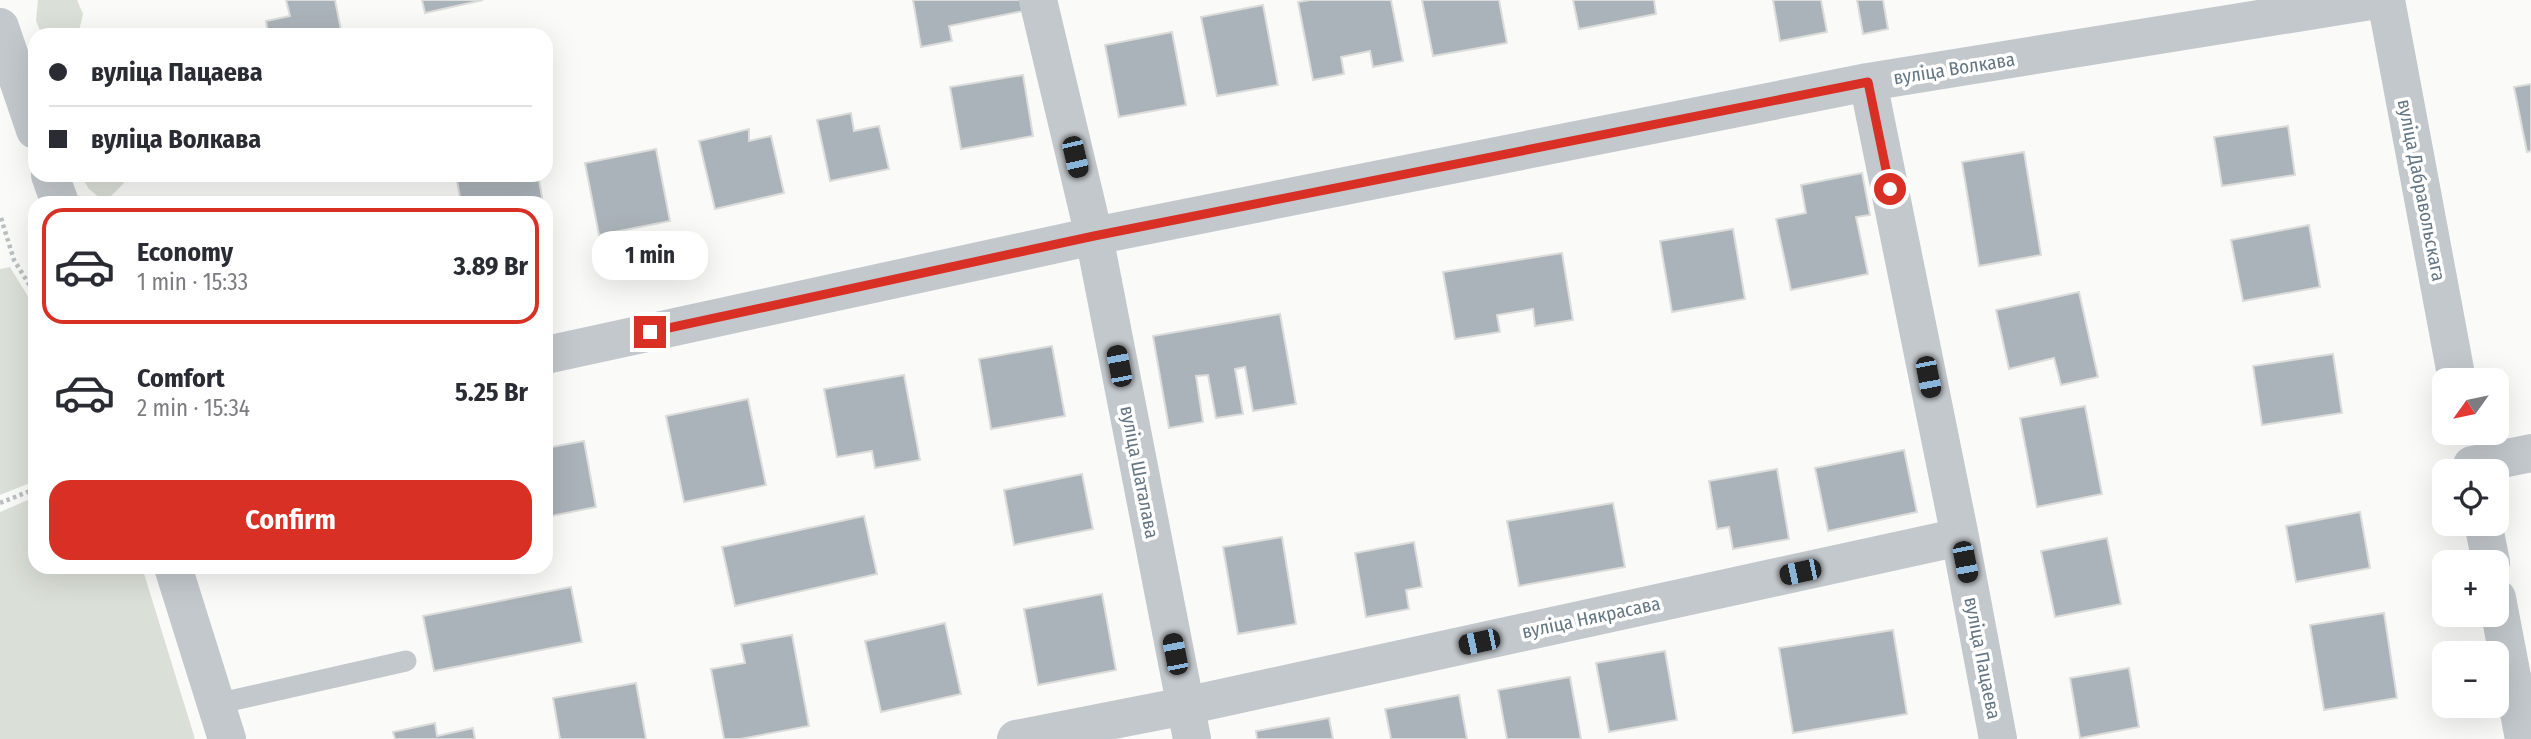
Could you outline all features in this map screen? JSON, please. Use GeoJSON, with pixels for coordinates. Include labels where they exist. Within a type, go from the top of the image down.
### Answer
{"type":"FeatureCollection","features":[{"type":"Feature","properties":{"kind":"street","name":"вуліца Шаталава"},"geometry":{"type":"LineString","coordinates":[[1038,0],[1094,236],[1189,722]]}},
{"type":"Feature","properties":{"kind":"street","name":"вуліца Волкава"},"geometry":{"type":"LineString","coordinates":[[553,353],[1094,236],[1868,82],[2377,0]]}},
{"type":"Feature","properties":{"kind":"street","name":"вуліца Дабравольскага"},"geometry":{"type":"LineString","coordinates":[[2386,0],[2455,368]]}},
{"type":"Feature","properties":{"kind":"street"},"geometry":{"type":"LineString","coordinates":[[0,27],[28,109]]}},
{"type":"Feature","properties":{"kind":"street","name":"вуліца Пацаева"},"geometry":{"type":"LineString","coordinates":[[1868,82],[1998,739]]}},
{"type":"Feature","properties":{"kind":"street"},"geometry":{"type":"LineString","coordinates":[[2471,456],[2531,453]]}},
{"type":"Feature","properties":{"kind":"street","name":"вуліца Някрасава"},"geometry":{"type":"LineString","coordinates":[[1016,739],[1189,722],[1960,537]]}},
{"type":"Feature","properties":{"kind":"street"},"geometry":{"type":"LineString","coordinates":[[175,574],[221,722]]}},
{"type":"Feature","properties":{"kind":"street"},"geometry":{"type":"LineString","coordinates":[[2503,627],[2524,739]]}},
{"type":"Feature","properties":{"kind":"lane"},"geometry":{"type":"LineString","coordinates":[[221,722],[406,661]]}},
{"type":"Feature","properties":{"kind":"path"},"geometry":{"type":"LineString","coordinates":[[1,218],[13,260],[28,284]]}},
{"type":"Feature","properties":{"kind":"path"},"geometry":{"type":"LineString","coordinates":[[0,503],[28,492]]}},
{"type":"Feature","properties":{"kind":"shaded area"},"geometry":{"type":"Polygon","coordinates":[[[38,0],[77,0],[83,14],[80,28],[39,28],[36,21],[38,0]]]}},
{"type":"Feature","properties":{"kind":"shaded area"},"geometry":{"type":"Polygon","coordinates":[[[84,182],[124,182],[111,196],[98,196],[84,182]]]}},
{"type":"Feature","properties":{"kind":"shaded area"},"geometry":{"type":"Polygon","coordinates":[[[10,267],[28,297],[28,484],[0,495],[0,269],[10,267]]]}},
{"type":"Feature","properties":{"kind":"shaded area"},"geometry":{"type":"Polygon","coordinates":[[[28,500],[28,574],[144,574],[195,739],[0,739],[0,512],[28,500]]]}},
{"type":"Feature","properties":{"kind":"building"},"geometry":{"type":"Polygon","coordinates":[[[286,0],[335,0],[341,28],[267,28],[266,21],[290,16],[286,0]]]}},
{"type":"Feature","properties":{"kind":"building"},"geometry":{"type":"Polygon","coordinates":[[[422,0],[483,0],[425,13],[422,0]]]}},
{"type":"Feature","properties":{"kind":"building"},"geometry":{"type":"Polygon","coordinates":[[[913,0],[1021,0],[1023,11],[949,26],[952,41],[921,47],[913,0]]]}},
{"type":"Feature","properties":{"kind":"building"},"geometry":{"type":"Polygon","coordinates":[[[1391,0],[1403,61],[1373,67],[1370,51],[1341,57],[1344,74],[1313,80],[1298,2],[1391,0]]]}},
{"type":"Feature","properties":{"kind":"building"},"geometry":{"type":"Polygon","coordinates":[[[1422,0],[1499,0],[1507,43],[1433,56],[1422,0]]]}},
{"type":"Feature","properties":{"kind":"building"},"geometry":{"type":"Polygon","coordinates":[[[1573,0],[1654,0],[1656,14],[1579,29],[1573,0]]]}},
{"type":"Feature","properties":{"kind":"building"},"geometry":{"type":"Polygon","coordinates":[[[1773,0],[1821,0],[1827,32],[1780,41],[1773,0]]]}},
{"type":"Feature","properties":{"kind":"building"},"geometry":{"type":"Polygon","coordinates":[[[1857,0],[1883,0],[1888,29],[1863,34],[1857,0]]]}},
{"type":"Feature","properties":{"kind":"building"},"geometry":{"type":"Polygon","coordinates":[[[1263,5],[1278,85],[1217,96],[1201,17],[1263,5]]]}},
{"type":"Feature","properties":{"kind":"building"},"geometry":{"type":"Polygon","coordinates":[[[1172,32],[1186,105],[1119,117],[1105,45],[1172,32]]]}},
{"type":"Feature","properties":{"kind":"building"},"geometry":{"type":"Polygon","coordinates":[[[1023,75],[1033,136],[961,149],[950,87],[1023,75]]]}},
{"type":"Feature","properties":{"kind":"building"},"geometry":{"type":"Polygon","coordinates":[[[2531,84],[2531,151],[2527,152],[2514,87],[2531,84]]]}},
{"type":"Feature","properties":{"kind":"building"},"geometry":{"type":"Polygon","coordinates":[[[851,113],[854,131],[879,126],[889,169],[830,181],[817,120],[851,113]]]}},
{"type":"Feature","properties":{"kind":"building"},"geometry":{"type":"Polygon","coordinates":[[[2288,126],[2295,175],[2222,186],[2214,137],[2288,126]]]}},
{"type":"Feature","properties":{"kind":"building"},"geometry":{"type":"Polygon","coordinates":[[[749,129],[749,141],[771,136],[784,193],[715,209],[699,141],[749,129]]]}},
{"type":"Feature","properties":{"kind":"building"},"geometry":{"type":"Polygon","coordinates":[[[656,149],[670,221],[599,235],[585,163],[656,149]]]}},
{"type":"Feature","properties":{"kind":"building"},"geometry":{"type":"Polygon","coordinates":[[[2024,152],[2041,255],[1979,266],[1962,162],[2024,152]]]}},
{"type":"Feature","properties":{"kind":"building"},"geometry":{"type":"Polygon","coordinates":[[[1862,173],[1870,215],[1856,217],[1868,274],[1791,290],[1776,219],[1806,213],[1801,185],[1862,173]]]}},
{"type":"Feature","properties":{"kind":"building"},"geometry":{"type":"Polygon","coordinates":[[[457,182],[539,182],[542,196],[460,196],[457,182]]]}},
{"type":"Feature","properties":{"kind":"building"},"geometry":{"type":"Polygon","coordinates":[[[2309,225],[2320,287],[2243,301],[2231,240],[2309,225]]]}},
{"type":"Feature","properties":{"kind":"building"},"geometry":{"type":"Polygon","coordinates":[[[1733,229],[1745,299],[1672,312],[1660,241],[1733,229]]]}},
{"type":"Feature","properties":{"kind":"building"},"geometry":{"type":"Polygon","coordinates":[[[1562,253],[1573,320],[1535,326],[1533,309],[1497,315],[1500,332],[1455,339],[1443,272],[1562,253]]]}},
{"type":"Feature","properties":{"kind":"building"},"geometry":{"type":"Polygon","coordinates":[[[2079,292],[2098,377],[2061,385],[2054,358],[2009,369],[1996,310],[2079,292]]]}},
{"type":"Feature","properties":{"kind":"building"},"geometry":{"type":"Polygon","coordinates":[[[1280,314],[1296,404],[1253,411],[1245,367],[1235,369],[1243,414],[1216,418],[1208,375],[1196,376],[1203,422],[1169,428],[1153,336],[1280,314]]]}},
{"type":"Feature","properties":{"kind":"building"},"geometry":{"type":"Polygon","coordinates":[[[1052,346],[1065,416],[991,429],[979,359],[1052,346]]]}},
{"type":"Feature","properties":{"kind":"building"},"geometry":{"type":"Polygon","coordinates":[[[2333,354],[2342,413],[2262,425],[2253,366],[2333,354]]]}},
{"type":"Feature","properties":{"kind":"building"},"geometry":{"type":"Polygon","coordinates":[[[904,375],[920,460],[875,468],[872,451],[837,457],[824,389],[904,375]]]}},
{"type":"Feature","properties":{"kind":"building"},"geometry":{"type":"Polygon","coordinates":[[[748,399],[766,485],[684,502],[666,416],[748,399]]]}},
{"type":"Feature","properties":{"kind":"building"},"geometry":{"type":"Polygon","coordinates":[[[2085,406],[2102,494],[2037,507],[2020,418],[2085,406]]]}},
{"type":"Feature","properties":{"kind":"building"},"geometry":{"type":"Polygon","coordinates":[[[584,441],[596,507],[553,516],[553,447],[584,441]]]}},
{"type":"Feature","properties":{"kind":"building"},"geometry":{"type":"Polygon","coordinates":[[[1904,450],[1917,512],[1828,531],[1815,468],[1904,450]]]}},
{"type":"Feature","properties":{"kind":"building"},"geometry":{"type":"Polygon","coordinates":[[[1777,469],[1789,539],[1733,549],[1729,527],[1717,529],[1709,481],[1777,469]]]}},
{"type":"Feature","properties":{"kind":"building"},"geometry":{"type":"Polygon","coordinates":[[[1082,474],[1093,529],[1014,545],[1004,490],[1082,474]]]}},
{"type":"Feature","properties":{"kind":"building"},"geometry":{"type":"Polygon","coordinates":[[[1613,503],[1625,567],[1519,586],[1507,521],[1613,503]]]}},
{"type":"Feature","properties":{"kind":"building"},"geometry":{"type":"Polygon","coordinates":[[[2360,512],[2370,568],[2296,582],[2286,526],[2360,512]]]}},
{"type":"Feature","properties":{"kind":"building"},"geometry":{"type":"Polygon","coordinates":[[[864,516],[877,574],[735,606],[722,547],[864,516]]]}},
{"type":"Feature","properties":{"kind":"building"},"geometry":{"type":"Polygon","coordinates":[[[1282,537],[1296,624],[1238,634],[1223,547],[1282,537]]]}},
{"type":"Feature","properties":{"kind":"building"},"geometry":{"type":"Polygon","coordinates":[[[2107,538],[2121,604],[2055,617],[2041,551],[2107,538]]]}},
{"type":"Feature","properties":{"kind":"building"},"geometry":{"type":"Polygon","coordinates":[[[1414,542],[1422,587],[1406,590],[1409,609],[1366,617],[1355,553],[1414,542]]]}},
{"type":"Feature","properties":{"kind":"building"},"geometry":{"type":"Polygon","coordinates":[[[571,587],[582,642],[434,671],[423,616],[571,587]]]}},
{"type":"Feature","properties":{"kind":"building"},"geometry":{"type":"Polygon","coordinates":[[[1102,594],[1116,670],[1038,685],[1024,609],[1102,594]]]}},
{"type":"Feature","properties":{"kind":"building"},"geometry":{"type":"Polygon","coordinates":[[[2384,613],[2397,698],[2324,710],[2310,625],[2384,613]]]}},
{"type":"Feature","properties":{"kind":"building"},"geometry":{"type":"Polygon","coordinates":[[[945,623],[961,694],[881,712],[865,641],[945,623]]]}},
{"type":"Feature","properties":{"kind":"building"},"geometry":{"type":"Polygon","coordinates":[[[1893,630],[1907,714],[1793,733],[1779,648],[1893,630]]]}},
{"type":"Feature","properties":{"kind":"building"},"geometry":{"type":"Polygon","coordinates":[[[792,635],[809,726],[740,739],[724,739],[711,669],[745,663],[741,644],[792,635]]]}},
{"type":"Feature","properties":{"kind":"building"},"geometry":{"type":"Polygon","coordinates":[[[1665,651],[1677,720],[1609,732],[1596,663],[1665,651]]]}},
{"type":"Feature","properties":{"kind":"building"},"geometry":{"type":"Polygon","coordinates":[[[2129,668],[2139,727],[2080,738],[2070,678],[2129,668]]]}},
{"type":"Feature","properties":{"kind":"building"},"geometry":{"type":"Polygon","coordinates":[[[1570,677],[1581,739],[1507,739],[1498,690],[1570,677]]]}},
{"type":"Feature","properties":{"kind":"building"},"geometry":{"type":"Polygon","coordinates":[[[636,683],[646,739],[560,739],[553,698],[636,683]]]}},
{"type":"Feature","properties":{"kind":"building"},"geometry":{"type":"Polygon","coordinates":[[[1459,695],[1467,739],[1391,739],[1385,709],[1459,695]]]}},
{"type":"Feature","properties":{"kind":"building"},"geometry":{"type":"Polygon","coordinates":[[[1329,718],[1333,739],[1257,739],[1256,731],[1329,718]]]}},
{"type":"Feature","properties":{"kind":"building"},"geometry":{"type":"Polygon","coordinates":[[[435,723],[437,736],[473,728],[475,739],[395,739],[393,732],[435,723]]]}},
{"type":"Feature","properties":{"kind":"route"},"geometry":{"type":"LineString","coordinates":[[650,332],[1094,236],[1868,82],[1890,189]]}}]}
